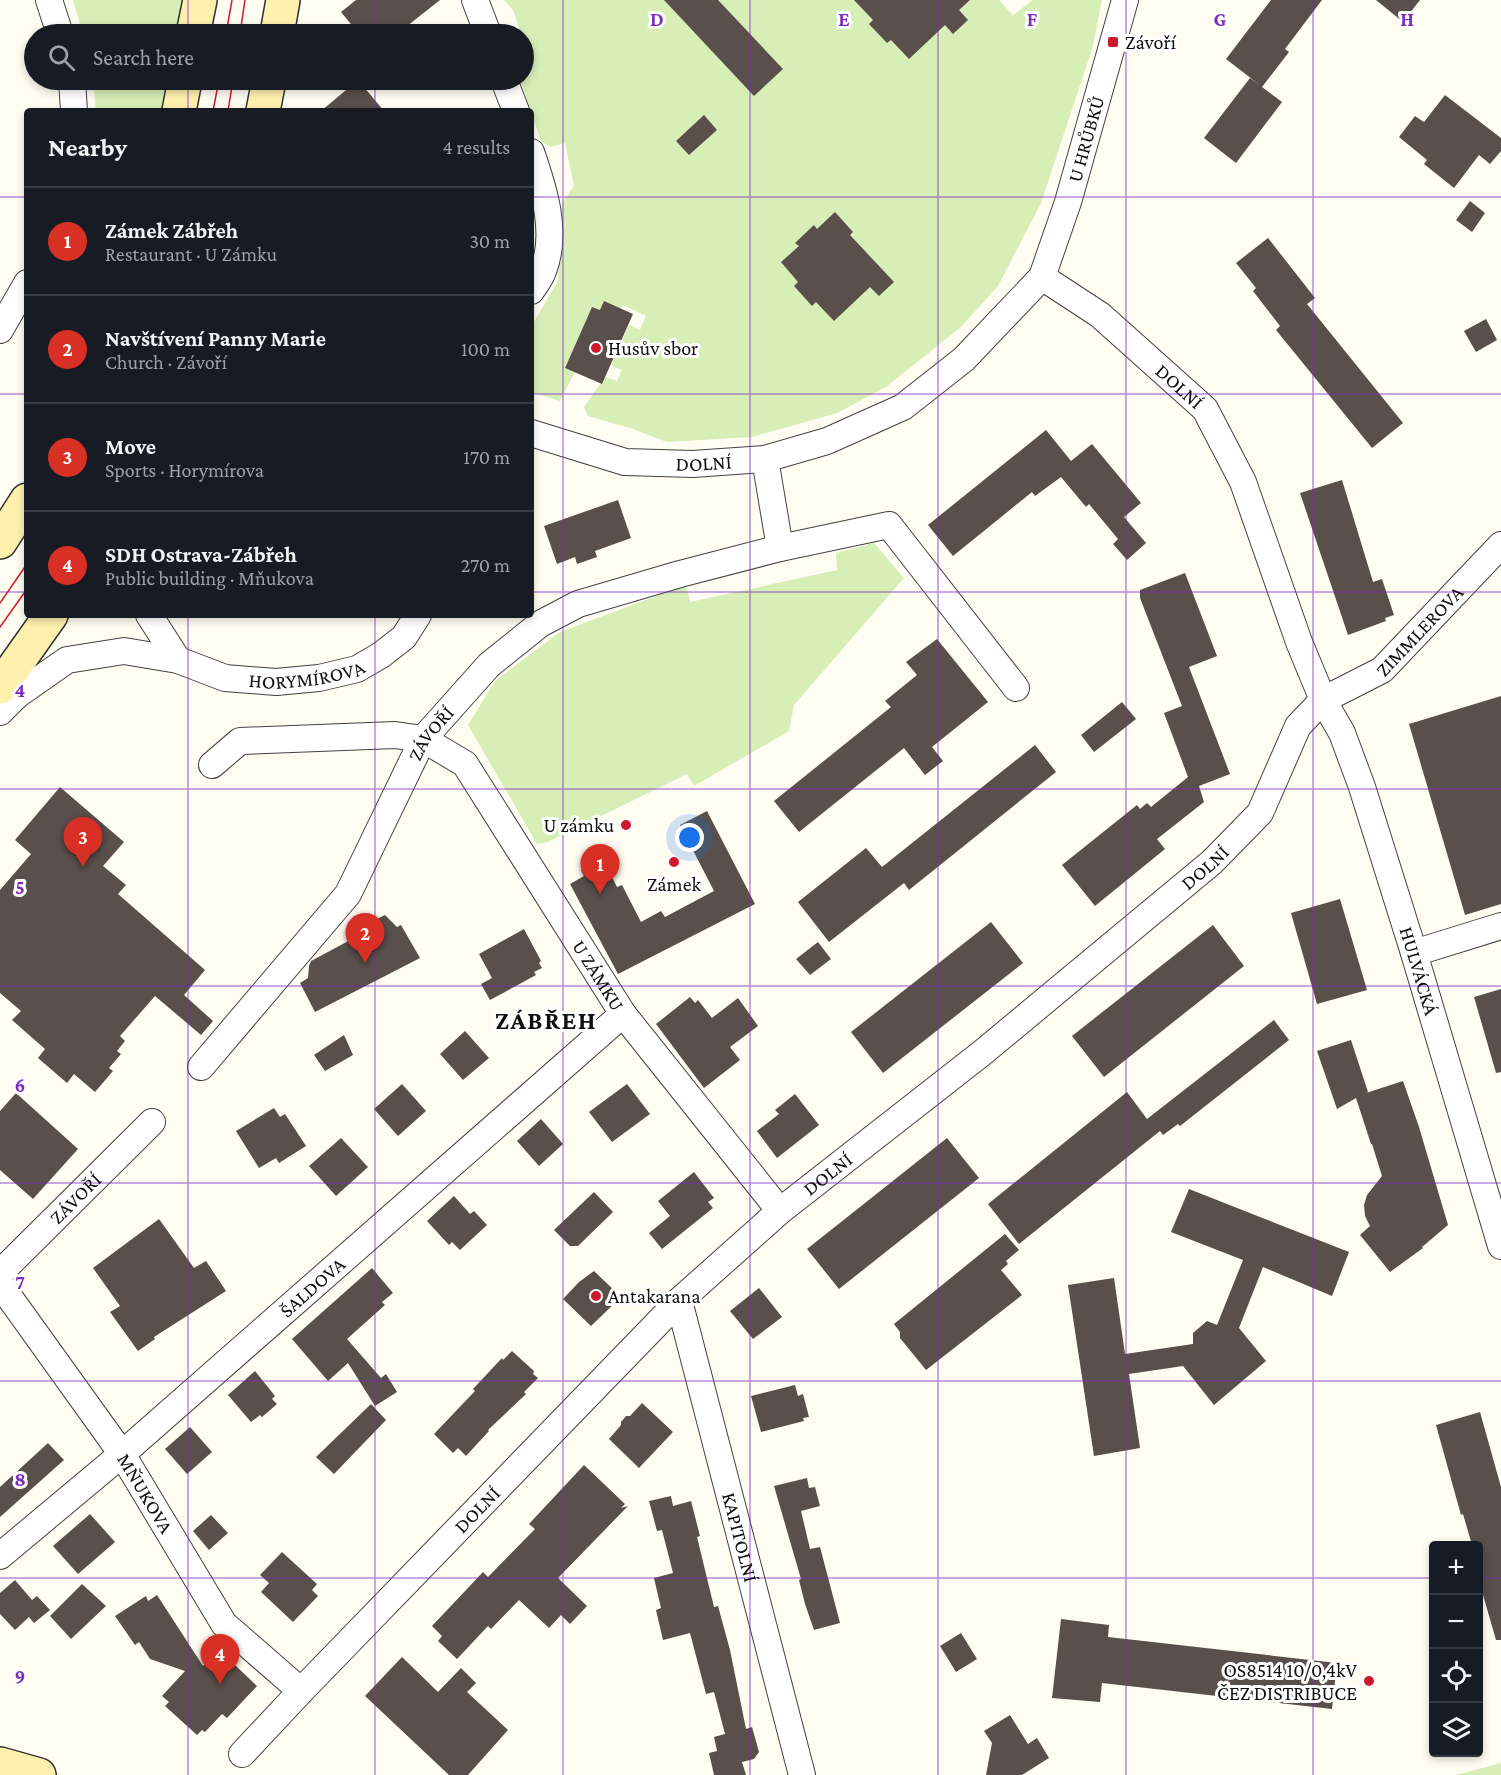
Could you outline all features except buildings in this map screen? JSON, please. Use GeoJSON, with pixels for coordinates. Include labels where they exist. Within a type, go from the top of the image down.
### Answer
{"type":"FeatureCollection","features":[{"type":"Feature","properties":{"kind":"street"},"geometry":{"type":"LineString","coordinates":[[49,0],[57,24]]}},
{"type":"Feature","properties":{"kind":"street"},"geometry":{"type":"LineString","coordinates":[[195,24],[200,0]]}},
{"type":"Feature","properties":{"kind":"street"},"geometry":{"type":"LineString","coordinates":[[279,24],[283,0]]}},
{"type":"Feature","properties":{"kind":"street"},"geometry":{"type":"LineString","coordinates":[[475,0],[484,24]]}},
{"type":"Feature","properties":{"kind":"street","name":"U HRŮBKŮ"},"geometry":{"type":"LineString","coordinates":[[1042,277],[1068,202],[1125,0]]}},
{"type":"Feature","properties":{"kind":"street"},"geometry":{"type":"LineString","coordinates":[[73,90],[74,108]]}},
{"type":"Feature","properties":{"kind":"street"},"geometry":{"type":"LineString","coordinates":[[180,108],[183,90]]}},
{"type":"Feature","properties":{"kind":"street"},"geometry":{"type":"LineString","coordinates":[[264,108],[267,90]]}},
{"type":"Feature","properties":{"kind":"street"},"geometry":{"type":"LineString","coordinates":[[508,90],[515,108]]}},
{"type":"Feature","properties":{"kind":"street"},"geometry":{"type":"LineString","coordinates":[[534,162],[548,210],[549,243],[543,272],[534,286]]}},
{"type":"Feature","properties":{"kind":"street","name":"DOLNÍ"},"geometry":{"type":"LineString","coordinates":[[242,1754],[679,1301],[780,1211],[982,1053],[1212,862],[1260,813],[1298,726],[1323,700],[1299,642],[1243,482],[1205,409],[1100,315],[1042,277],[964,359],[903,407],[827,441],[765,459],[693,464],[625,462],[534,434]]}},
{"type":"Feature","properties":{"kind":"street"},"geometry":{"type":"LineString","coordinates":[[0,330],[24,288]]}},
{"type":"Feature","properties":{"kind":"street"},"geometry":{"type":"LineString","coordinates":[[765,459],[780,548]]}},
{"type":"Feature","properties":{"kind":"street"},"geometry":{"type":"LineString","coordinates":[[0,542],[24,505]]}},
{"type":"Feature","properties":{"kind":"street","name":"ZÁVOŘÍ"},"geometry":{"type":"LineString","coordinates":[[201,1066],[348,894],[423,739],[489,665],[540,624],[578,604],[780,548],[889,525],[1016,688]]}},
{"type":"Feature","properties":{"kind":"street","name":"ZIMMLEROVA"},"geometry":{"type":"LineString","coordinates":[[1323,700],[1382,670],[1501,545]]}},
{"type":"Feature","properties":{"kind":"street"},"geometry":{"type":"LineString","coordinates":[[0,687],[49,618]]}},
{"type":"Feature","properties":{"kind":"street"},"geometry":{"type":"LineString","coordinates":[[151,618],[178,660]]}},
{"type":"Feature","properties":{"kind":"street","name":"HORYMÍROVA"},"geometry":{"type":"LineString","coordinates":[[0,712],[17,695],[67,660],[124,651],[178,660],[225,678],[276,682],[319,678],[357,669],[381,655],[404,637],[416,618]]}},
{"type":"Feature","properties":{"kind":"street","name":"HULVÁCKÁ"},"geometry":{"type":"LineString","coordinates":[[1323,700],[1342,733],[1359,778],[1414,953],[1501,1246]]}},
{"type":"Feature","properties":{"kind":"street"},"geometry":{"type":"LineString","coordinates":[[212,765],[240,741],[395,735],[423,739]]}},
{"type":"Feature","properties":{"kind":"street","name":"U ZÁMKU"},"geometry":{"type":"LineString","coordinates":[[423,739],[465,764],[623,1014],[780,1211]]}},
{"type":"Feature","properties":{"kind":"street"},"geometry":{"type":"LineString","coordinates":[[1414,953],[1501,926]]}},
{"type":"Feature","properties":{"kind":"street","name":"ŠALDOVA"},"geometry":{"type":"LineString","coordinates":[[0,1556],[122,1455],[623,1014]]}},
{"type":"Feature","properties":{"kind":"street","name":"ZÁVOŘÍ"},"geometry":{"type":"LineString","coordinates":[[0,1273],[152,1122]]}},
{"type":"Feature","properties":{"kind":"street","name":"MŇUKOVA"},"geometry":{"type":"LineString","coordinates":[[0,1284],[122,1455],[224,1624],[301,1691]]}},
{"type":"Feature","properties":{"kind":"street","name":"KAPITOLNÍ"},"geometry":{"type":"LineString","coordinates":[[679,1301],[802,1775]]}},
{"type":"Feature","properties":{"kind":"street"},"geometry":{"type":"LineString","coordinates":[[0,1764],[39,1775]]}},
{"type":"Feature","properties":{"kind":"green space"},"geometry":{"type":"Polygon","coordinates":[[[73,0],[183,0],[178,24],[80,24],[73,0]]]}},
{"type":"Feature","properties":{"kind":"green space"},"geometry":{"type":"Polygon","coordinates":[[[504,0],[999,0],[1013,15],[1033,0],[1102,0],[1093,46],[1041,203],[998,286],[961,327],[886,387],[837,413],[752,437],[667,442],[588,416],[584,407],[605,377],[617,381],[622,370],[611,365],[629,325],[640,330],[646,316],[623,305],[621,309],[604,302],[600,310],[592,307],[565,368],[575,372],[560,401],[534,393],[534,322],[558,281],[562,203],[574,186],[565,143],[550,147],[541,141],[534,121],[534,108],[530,108],[523,90],[534,90],[534,24],[518,24],[513,10],[504,0]]]}},
{"type":"Feature","properties":{"kind":"green space"},"geometry":{"type":"Polygon","coordinates":[[[94,90],[166,90],[163,108],[96,108],[94,90]]]}},
{"type":"Feature","properties":{"kind":"green space"},"geometry":{"type":"Polygon","coordinates":[[[874,543],[904,578],[794,705],[789,731],[694,786],[687,774],[548,842],[537,844],[468,725],[495,681],[560,632],[686,585],[690,602],[837,570],[836,553],[874,543]]]}},
{"type":"Feature","properties":{"kind":"green space"},"geometry":{"type":"Polygon","coordinates":[[[1501,1763],[1501,1775],[1456,1775],[1501,1763]]]}},
{"type":"Feature","properties":{"kind":"tram line"},"geometry":{"type":"LineString","coordinates":[[228,24],[232,0]]}},
{"type":"Feature","properties":{"kind":"tram line"},"geometry":{"type":"LineString","coordinates":[[241,24],[245,0]]}},
{"type":"Feature","properties":{"kind":"tram line"},"geometry":{"type":"LineString","coordinates":[[214,108],[217,90]]}},
{"type":"Feature","properties":{"kind":"tram line"},"geometry":{"type":"LineString","coordinates":[[228,108],[231,90]]}},
{"type":"Feature","properties":{"kind":"tram line"},"geometry":{"type":"LineString","coordinates":[[0,603],[24,568]]}},
{"type":"Feature","properties":{"kind":"tram line"},"geometry":{"type":"LineString","coordinates":[[0,627],[24,593]]}},
{"type":"Feature","properties":{"kind":"place","name":"Závoří"},"geometry":{"type":"Point","coordinates":[1113,42]}},
{"type":"Feature","properties":{"kind":"place","name":"Husův sbor"},"geometry":{"type":"Point","coordinates":[596,348]}},
{"type":"Feature","properties":{"kind":"place","name":"U zámku"},"geometry":{"type":"Point","coordinates":[626,825]}},
{"type":"Feature","properties":{"kind":"place","name":"Zámek"},"geometry":{"type":"Point","coordinates":[674,862]}},
{"type":"Feature","properties":{"kind":"place","name":"Move"},"geometry":{"type":"Point","coordinates":[83,867]}},
{"type":"Feature","properties":{"kind":"place","name":"Zámek Zábřeh"},"geometry":{"type":"Point","coordinates":[600,894]}},
{"type":"Feature","properties":{"kind":"place","name":"Navštívení Panny Marie"},"geometry":{"type":"Point","coordinates":[365,963]}},
{"type":"Feature","properties":{"kind":"place","name":"Antakarana"},"geometry":{"type":"Point","coordinates":[596,1296]}},
{"type":"Feature","properties":{"kind":"place","name":"OS8514 10/0,4kV ČEZ DISTRIBUCE"},"geometry":{"type":"Point","coordinates":[1369,1681]}},
{"type":"Feature","properties":{"kind":"place","name":"SDH Ostrava-Zábřeh"},"geometry":{"type":"Point","coordinates":[220,1684]}},
{"type":"Feature","properties":{"kind":"district","name":"ZÁBŘEH"},"geometry":{"type":"Point","coordinates":[546,1020]}}]}
